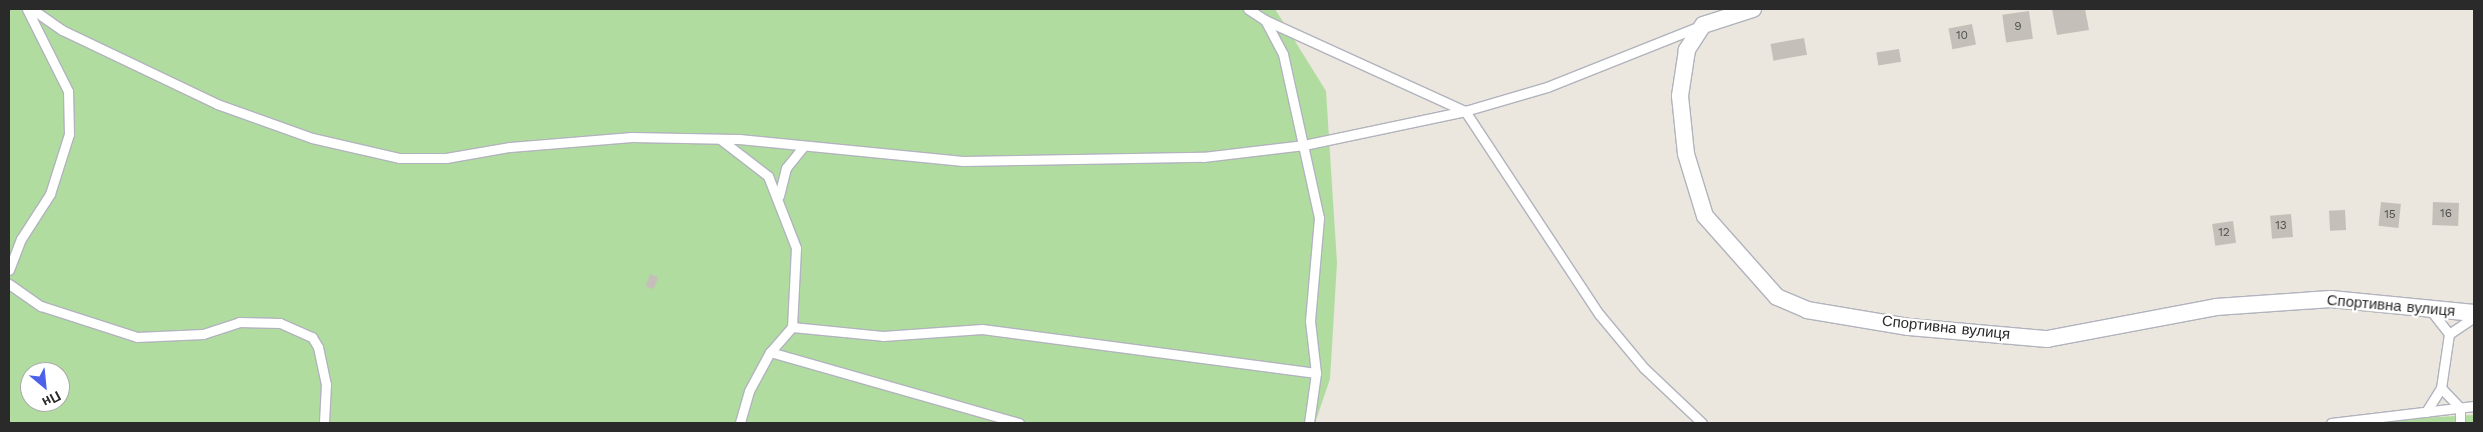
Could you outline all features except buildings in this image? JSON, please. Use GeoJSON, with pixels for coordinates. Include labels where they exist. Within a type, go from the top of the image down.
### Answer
{"type":"FeatureCollection","features":[{"type":"Feature","properties":{"kind":"street"},"geometry":{"type":"LineString","coordinates":[[1703,25],[1753,9]]}},
{"type":"Feature","properties":{"kind":"street","name":"Спортивна вулиця"},"geometry":{"type":"LineString","coordinates":[[1703,25],[1687,50],[1680,96],[1694,188],[1705,216],[1742,262],[1777,297],[1807,310],[1909,327],[2047,339],[2216,307],[2321,299],[2474,315]]}},
{"type":"Feature","properties":{"kind":"lane"},"geometry":{"type":"LineString","coordinates":[[9,270],[21,239],[50,194],[69,134],[68,91],[27,9]]}},
{"type":"Feature","properties":{"kind":"lane"},"geometry":{"type":"LineString","coordinates":[[32,9],[62,30],[217,104],[312,138],[399,158],[446,158],[510,147],[632,137],[720,139],[963,161],[1203,157],[1304,145],[1465,111],[1547,87],[1703,25]]}},
{"type":"Feature","properties":{"kind":"lane"},"geometry":{"type":"LineString","coordinates":[[1248,9],[1265,20],[1465,111],[1599,314],[1644,368],[1702,423]]}},
{"type":"Feature","properties":{"kind":"lane"},"geometry":{"type":"LineString","coordinates":[[1265,20],[1282,54],[1304,145],[1318,218],[1310,321],[1316,374],[1309,423]]}},
{"type":"Feature","properties":{"kind":"lane"},"geometry":{"type":"LineString","coordinates":[[720,139],[755,163],[780,196],[796,248],[792,327],[770,352],[749,391],[740,423]]}},
{"type":"Feature","properties":{"kind":"lane"},"geometry":{"type":"LineString","coordinates":[[780,196],[786,168],[803,147]]}},
{"type":"Feature","properties":{"kind":"lane"},"geometry":{"type":"LineString","coordinates":[[9,284],[41,306],[137,337],[203,334],[239,322],[280,323],[312,337],[318,347],[326,384],[324,423]]}},
{"type":"Feature","properties":{"kind":"lane"},"geometry":{"type":"LineString","coordinates":[[2432,312],[2449,334]]}},
{"type":"Feature","properties":{"kind":"lane"},"geometry":{"type":"LineString","coordinates":[[2426,412],[2441,388],[2449,334],[2474,315]]}},
{"type":"Feature","properties":{"kind":"lane"},"geometry":{"type":"LineString","coordinates":[[792,327],[883,336],[982,329],[1316,374]]}},
{"type":"Feature","properties":{"kind":"lane"},"geometry":{"type":"LineString","coordinates":[[770,352],[1020,423]]}},
{"type":"Feature","properties":{"kind":"lane"},"geometry":{"type":"LineString","coordinates":[[2441,388],[2460,408],[2460,423]]}},
{"type":"Feature","properties":{"kind":"lane"},"geometry":{"type":"LineString","coordinates":[[2330,423],[2474,406]]}},
{"type":"Feature","properties":{"kind":"green space"},"geometry":{"type":"Polygon","coordinates":[[[9,9],[1275,9],[1326,91],[1337,263],[1330,379],[1315,423],[9,423],[9,9]]]}},
{"type":"Feature","properties":{"kind":"green space"},"geometry":{"type":"Polygon","coordinates":[[[2474,415],[2474,423],[2384,423],[2420,418],[2474,415]]]}}]}
